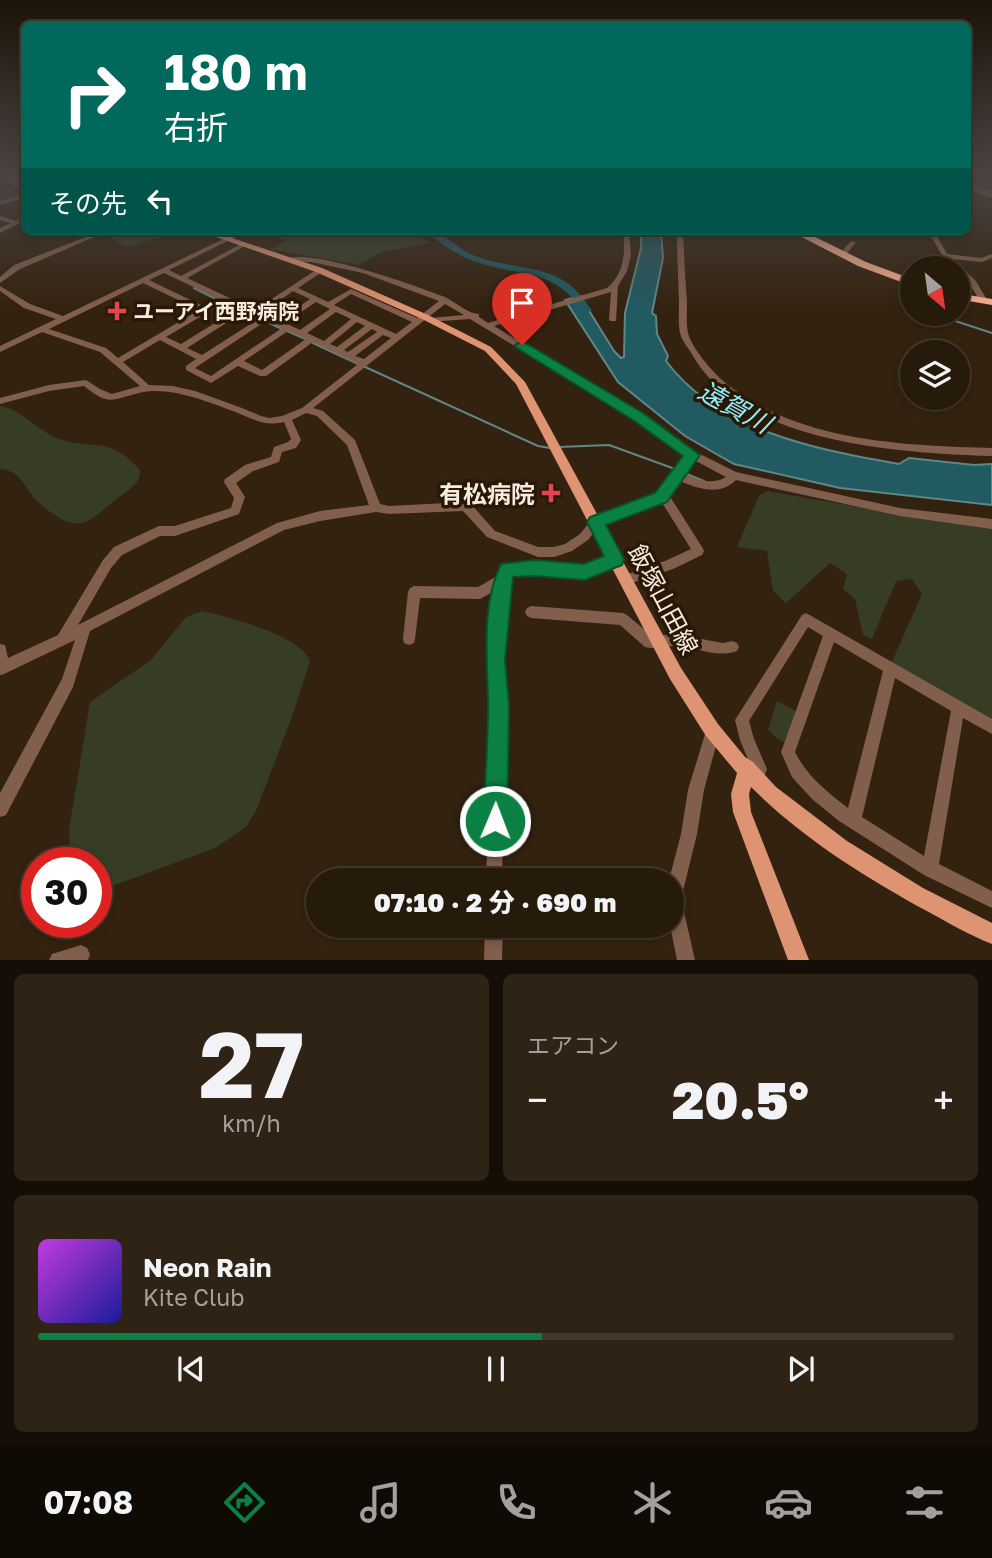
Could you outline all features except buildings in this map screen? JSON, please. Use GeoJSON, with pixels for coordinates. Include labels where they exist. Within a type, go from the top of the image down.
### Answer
{"type":"FeatureCollection","features":[{"type":"Feature","properties":{"kind":"highway"},"geometry":{"type":"LineString","coordinates":[[805,235],[842,255],[900,279]]}},
{"type":"Feature","properties":{"kind":"highway"},"geometry":{"type":"LineString","coordinates":[[970,298],[988,301]]}},
{"type":"Feature","properties":{"kind":"main road","name":"飯塚山田線"},"geometry":{"type":"LineString","coordinates":[[213,235],[319,270],[429,319],[488,349],[513,374],[596,522],[674,672],[713,731],[752,774],[861,862],[925,901],[992,934]]}},
{"type":"Feature","properties":{"kind":"main road"},"geometry":{"type":"LineString","coordinates":[[752,774],[740,794],[742,812],[799,960]]}},
{"type":"Feature","properties":{"kind":"street"},"geometry":{"type":"LineString","coordinates":[[0,231],[21,221]]}},
{"type":"Feature","properties":{"kind":"street"},"geometry":{"type":"LineString","coordinates":[[0,281],[18,267],[95,235]]}},
{"type":"Feature","properties":{"kind":"street"},"geometry":{"type":"LineString","coordinates":[[0,349],[237,235]]}},
{"type":"Feature","properties":{"kind":"street"},"geometry":{"type":"LineString","coordinates":[[613,319],[615,286],[626,258],[626,235]]}},
{"type":"Feature","properties":{"kind":"street"},"geometry":{"type":"LineString","coordinates":[[680,235],[684,334],[689,347],[704,368],[730,392],[782,420],[838,436],[936,452],[992,452]]}},
{"type":"Feature","properties":{"kind":"street"},"geometry":{"type":"LineString","coordinates":[[933,235],[945,256]]}},
{"type":"Feature","properties":{"kind":"street"},"geometry":{"type":"LineString","coordinates":[[842,255],[853,242]]}},
{"type":"Feature","properties":{"kind":"street"},"geometry":{"type":"LineString","coordinates":[[181,279],[243,245]]}},
{"type":"Feature","properties":{"kind":"street"},"geometry":{"type":"LineString","coordinates":[[970,259],[982,260],[992,256]]}},
{"type":"Feature","properties":{"kind":"street"},"geometry":{"type":"LineString","coordinates":[[290,259],[365,271],[445,300],[476,316],[638,417],[692,455],[734,476],[900,512],[992,524]]}},
{"type":"Feature","properties":{"kind":"street"},"geometry":{"type":"LineString","coordinates":[[163,270],[364,363]]}},
{"type":"Feature","properties":{"kind":"street"},"geometry":{"type":"LineString","coordinates":[[316,298],[238,362],[211,380],[189,368],[319,270]]}},
{"type":"Feature","properties":{"kind":"street"},"geometry":{"type":"LineString","coordinates":[[142,280],[205,310]]}},
{"type":"Feature","properties":{"kind":"street"},"geometry":{"type":"LineString","coordinates":[[970,280],[988,301]]}},
{"type":"Feature","properties":{"kind":"street"},"geometry":{"type":"LineString","coordinates":[[489,325],[559,303],[592,296],[615,286]]}},
{"type":"Feature","properties":{"kind":"street"},"geometry":{"type":"LineString","coordinates":[[293,288],[397,338]]}},
{"type":"Feature","properties":{"kind":"street"},"geometry":{"type":"LineString","coordinates":[[300,334],[351,291],[429,319],[476,316]]}},
{"type":"Feature","properties":{"kind":"street"},"geometry":{"type":"LineString","coordinates":[[2,292],[13,294],[27,306],[62,318]]}},
{"type":"Feature","properties":{"kind":"street"},"geometry":{"type":"LineString","coordinates":[[117,362],[224,299]]}},
{"type":"Feature","properties":{"kind":"street"},"geometry":{"type":"LineString","coordinates":[[429,319],[445,300]]}},
{"type":"Feature","properties":{"kind":"street"},"geometry":{"type":"LineString","coordinates":[[0,401],[23,393],[86,383],[98,394],[109,397],[130,395],[147,388],[175,390],[203,397],[264,420],[287,418],[305,410],[397,338],[457,306]]}},
{"type":"Feature","properties":{"kind":"street"},"geometry":{"type":"LineString","coordinates":[[181,348],[244,308]]}},
{"type":"Feature","properties":{"kind":"street"},"geometry":{"type":"LineString","coordinates":[[324,345],[357,318]]}},
{"type":"Feature","properties":{"kind":"street"},"geometry":{"type":"LineString","coordinates":[[337,351],[372,326]]}},
{"type":"Feature","properties":{"kind":"street"},"geometry":{"type":"LineString","coordinates":[[41,329],[93,345],[147,388]]}},
{"type":"Feature","properties":{"kind":"street"},"geometry":{"type":"LineString","coordinates":[[349,356],[383,331]]}},
{"type":"Feature","properties":{"kind":"street"},"geometry":{"type":"LineString","coordinates":[[160,337],[202,359]]}},
{"type":"Feature","properties":{"kind":"street"},"geometry":{"type":"LineString","coordinates":[[238,362],[262,374],[312,339]]}},
{"type":"Feature","properties":{"kind":"street"},"geometry":{"type":"LineString","coordinates":[[305,410],[320,413],[351,443],[376,508]]}},
{"type":"Feature","properties":{"kind":"street"},"geometry":{"type":"LineString","coordinates":[[62,640],[118,551],[159,531],[174,531],[235,511],[240,497],[229,482],[249,468],[275,459],[278,450],[295,443],[287,418]]}},
{"type":"Feature","properties":{"kind":"street"},"geometry":{"type":"LineString","coordinates":[[0,650],[1,668],[62,640],[281,526],[320,516],[376,508],[389,510],[466,506],[491,534],[538,552],[568,548],[584,537],[596,522],[663,495],[692,455]]}},
{"type":"Feature","properties":{"kind":"street"},"geometry":{"type":"LineString","coordinates":[[680,473],[716,487],[729,483],[734,476]]}},
{"type":"Feature","properties":{"kind":"street"},"geometry":{"type":"LineString","coordinates":[[626,580],[669,565],[698,551],[663,495]]}},
{"type":"Feature","properties":{"kind":"street"},"geometry":{"type":"LineString","coordinates":[[494,868],[499,706],[495,660],[503,579],[508,570],[534,568],[585,572],[615,559]]}},
{"type":"Feature","properties":{"kind":"street"},"geometry":{"type":"LineString","coordinates":[[409,639],[414,592],[480,593],[503,579]]}},
{"type":"Feature","properties":{"kind":"street"},"geometry":{"type":"LineString","coordinates":[[531,612],[623,619],[640,637],[650,643],[660,644],[675,640],[723,649],[732,647]]}},
{"type":"Feature","properties":{"kind":"street"},"geometry":{"type":"LineString","coordinates":[[752,774],[760,769],[747,740],[742,720],[806,619],[992,727]]}},
{"type":"Feature","properties":{"kind":"street"},"geometry":{"type":"LineString","coordinates":[[0,809],[68,682],[85,628]]}},
{"type":"Feature","properties":{"kind":"street"},"geometry":{"type":"LineString","coordinates":[[831,633],[788,752],[795,770],[816,791],[853,820],[930,869],[992,900]]}},
{"type":"Feature","properties":{"kind":"street"},"geometry":{"type":"LineString","coordinates":[[853,820],[891,668]]}},
{"type":"Feature","properties":{"kind":"street"},"geometry":{"type":"LineString","coordinates":[[930,869],[958,708]]}},
{"type":"Feature","properties":{"kind":"street"},"geometry":{"type":"LineString","coordinates":[[686,960],[673,899],[689,835],[696,790],[713,731]]}},
{"type":"Feature","properties":{"kind":"street"},"geometry":{"type":"LineString","coordinates":[[494,938],[494,960]]}},
{"type":"Feature","properties":{"kind":"street"},"geometry":{"type":"LineString","coordinates":[[58,960],[81,954]]}},
{"type":"Feature","properties":{"kind":"green space"},"geometry":{"type":"Polygon","coordinates":[[[105,235],[171,235],[125,247],[105,235]]]}},
{"type":"Feature","properties":{"kind":"green space"},"geometry":{"type":"Polygon","coordinates":[[[273,235],[417,235],[430,243],[382,252],[358,265],[270,249],[286,241],[273,235]]]}},
{"type":"Feature","properties":{"kind":"green space"},"geometry":{"type":"Polygon","coordinates":[[[0,406],[17,412],[54,437],[120,452],[140,470],[136,483],[87,521],[76,524],[63,520],[35,499],[17,476],[0,469],[0,406]]]}},
{"type":"Feature","properties":{"kind":"green space"},"geometry":{"type":"Polygon","coordinates":[[[767,491],[915,517],[992,527],[992,723],[891,664],[922,594],[912,579],[896,581],[872,639],[863,635],[855,599],[843,589],[847,574],[830,563],[786,603],[773,591],[767,551],[737,547],[759,496],[767,491]]]}},
{"type":"Feature","properties":{"kind":"green space"},"geometry":{"type":"Polygon","coordinates":[[[203,611],[262,628],[293,643],[310,661],[256,811],[246,827],[215,848],[112,886],[112,847],[70,847],[69,830],[90,702],[151,660],[186,617],[203,611]]]}},
{"type":"Feature","properties":{"kind":"green space"},"geometry":{"type":"Polygon","coordinates":[[[777,701],[798,712],[786,743],[768,730],[777,701]]]}},
{"type":"Feature","properties":{"kind":"water"},"geometry":{"type":"Polygon","coordinates":[[[641,235],[661,235],[663,258],[652,313],[656,316],[657,334],[668,356],[666,361],[688,385],[713,405],[772,434],[836,452],[899,464],[909,458],[974,465],[992,464],[992,505],[840,488],[734,464],[685,436],[618,382],[565,300],[580,296],[614,351],[621,358],[624,357],[625,313],[641,248],[641,235]]]}},
{"type":"Feature","properties":{"kind":"waterway"},"geometry":{"type":"LineString","coordinates":[[436,235],[472,258],[550,277],[576,294],[587,310]]}},
{"type":"Feature","properties":{"kind":"waterway"},"geometry":{"type":"LineString","coordinates":[[194,288],[218,300]]}},
{"type":"Feature","properties":{"kind":"waterway"},"geometry":{"type":"LineString","coordinates":[[224,302],[238,308]]}},
{"type":"Feature","properties":{"kind":"waterway"},"geometry":{"type":"LineString","coordinates":[[243,311],[260,319]]}},
{"type":"Feature","properties":{"kind":"waterway"},"geometry":{"type":"LineString","coordinates":[[265,321],[282,329]]}},
{"type":"Feature","properties":{"kind":"waterway"},"geometry":{"type":"LineString","coordinates":[[970,326],[992,333]]}},
{"type":"Feature","properties":{"kind":"waterway"},"geometry":{"type":"LineString","coordinates":[[287,331],[308,340]]}},
{"type":"Feature","properties":{"kind":"waterway"},"geometry":{"type":"LineString","coordinates":[[313,343],[358,364]]}},
{"type":"Feature","properties":{"kind":"waterway"},"geometry":{"type":"LineString","coordinates":[[363,366],[538,446],[550,448]]}},
{"type":"Feature","properties":{"kind":"waterway"},"geometry":{"type":"LineString","coordinates":[[559,447],[609,445],[675,469]]}},
{"type":"Feature","properties":{"kind":"waterway"},"geometry":{"type":"LineString","coordinates":[[684,473],[704,481]]}},
{"type":"Feature","properties":{"kind":"place","name":"ユーアイ西野病院"},"geometry":{"type":"Point","coordinates":[117,311]}},
{"type":"Feature","properties":{"kind":"place","name":"有松病院"},"geometry":{"type":"Point","coordinates":[551,493]}},
{"type":"Feature","properties":{"kind":"route"},"geometry":{"type":"LineString","coordinates":[[495,821],[499,706],[495,660],[503,579],[508,570],[534,568],[585,572],[615,559],[596,522],[661,497],[692,455],[638,417],[522,345]]}},
{"type":"Feature","properties":{"kind":"water label","name":"遠賀川"},"geometry":{"type":"Point","coordinates":[735,407]}}]}
